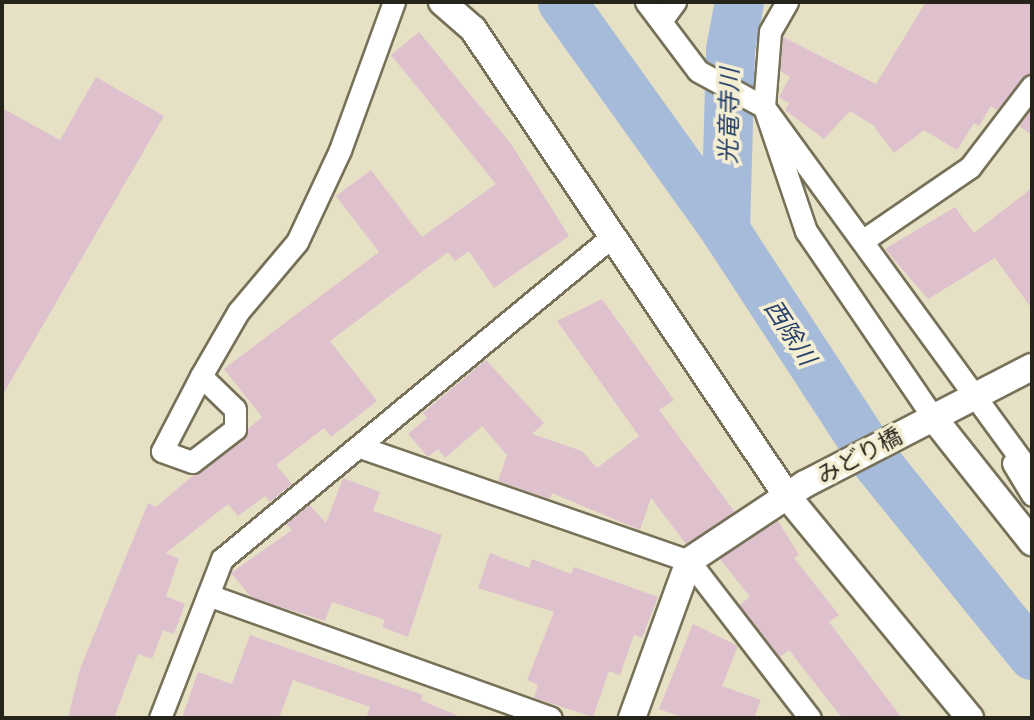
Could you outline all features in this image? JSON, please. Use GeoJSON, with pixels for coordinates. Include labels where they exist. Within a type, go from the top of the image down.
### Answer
{"type":"FeatureCollection","features":[{"type":"Feature","properties":{"kind":"street"},"geometry":{"type":"LineString","coordinates":[[201,376],[238,313],[297,242],[340,149],[394,2]]}},
{"type":"Feature","properties":{"kind":"street"},"geometry":{"type":"LineString","coordinates":[[442,2],[473,29],[609,239],[970,718]]}},
{"type":"Feature","properties":{"kind":"street"},"geometry":{"type":"LineString","coordinates":[[646,2],[698,71],[764,107],[865,239],[974,396],[1032,495]]}},
{"type":"Feature","properties":{"kind":"street"},"geometry":{"type":"LineString","coordinates":[[662,21],[675,2]]}},
{"type":"Feature","properties":{"kind":"street"},"geometry":{"type":"LineString","coordinates":[[787,2],[770,32],[764,107],[806,231],[922,421],[1032,542]]}},
{"type":"Feature","properties":{"kind":"street"},"geometry":{"type":"LineString","coordinates":[[865,239],[970,167],[1032,86]]}},
{"type":"Feature","properties":{"kind":"street"},"geometry":{"type":"LineString","coordinates":[[160,718],[222,559],[363,448],[609,239]]}},
{"type":"Feature","properties":{"kind":"street","name":"みどり橋"},"geometry":{"type":"LineString","coordinates":[[689,561],[796,490],[922,421],[1032,367]]}},
{"type":"Feature","properties":{"kind":"street"},"geometry":{"type":"LineString","coordinates":[[998,433],[1032,474]]}},
{"type":"Feature","properties":{"kind":"street"},"geometry":{"type":"LineString","coordinates":[[363,448],[689,561],[810,718]]}},
{"type":"Feature","properties":{"kind":"street"},"geometry":{"type":"LineString","coordinates":[[632,718],[689,561]]}},
{"type":"Feature","properties":{"kind":"street"},"geometry":{"type":"LineString","coordinates":[[208,594],[551,718]]}},
{"type":"Feature","properties":{"kind":"building"},"geometry":{"type":"Polygon","coordinates":[[[926,2],[1032,2],[1032,73],[997,110],[991,106],[979,126],[974,123],[957,150],[924,130],[894,153],[873,125],[850,111],[824,139],[785,110],[789,103],[779,97],[790,77],[780,71],[783,37],[876,84],[926,2]]]}},
{"type":"Feature","properties":{"kind":"building"},"geometry":{"type":"Polygon","coordinates":[[[419,32],[511,144],[569,236],[494,288],[469,251],[455,261],[448,252],[330,341],[377,401],[331,437],[324,428],[276,465],[292,484],[270,502],[265,496],[238,516],[228,504],[166,553],[179,559],[166,596],[185,604],[174,634],[163,630],[152,659],[138,654],[114,718],[68,718],[80,669],[148,503],[156,507],[262,417],[224,369],[379,252],[336,196],[371,170],[422,237],[496,184],[391,55],[419,32]]]}},
{"type":"Feature","properties":{"kind":"building"},"geometry":{"type":"Polygon","coordinates":[[[96,77],[164,116],[2,396],[2,108],[60,140],[96,77]]]}},
{"type":"Feature","properties":{"kind":"building"},"geometry":{"type":"Polygon","coordinates":[[[1032,107],[1032,135],[1018,125],[1032,107]]]}},
{"type":"Feature","properties":{"kind":"building"},"geometry":{"type":"Polygon","coordinates":[[[1032,188],[1032,309],[995,258],[928,299],[885,249],[955,207],[974,233],[1032,188]]]}},
{"type":"Feature","properties":{"kind":"building"},"geometry":{"type":"Polygon","coordinates":[[[602,299],[674,400],[659,410],[735,512],[686,544],[651,498],[640,530],[552,493],[550,499],[498,481],[507,455],[482,426],[445,458],[438,449],[428,457],[408,434],[427,418],[423,413],[486,360],[544,423],[532,434],[582,451],[597,468],[639,436],[557,321],[602,299]]]}},
{"type":"Feature","properties":{"kind":"building"},"geometry":{"type":"Polygon","coordinates":[[[343,478],[380,492],[373,511],[442,535],[408,637],[382,627],[385,620],[332,602],[325,621],[251,597],[231,573],[292,530],[286,523],[309,504],[326,523],[343,478]]]}},
{"type":"Feature","properties":{"kind":"building"},"geometry":{"type":"Polygon","coordinates":[[[778,521],[799,555],[794,558],[839,615],[829,622],[902,718],[842,718],[789,650],[780,657],[739,605],[750,597],[720,559],[778,521]]]}},
{"type":"Feature","properties":{"kind":"building"},"geometry":{"type":"Polygon","coordinates":[[[490,553],[529,568],[532,559],[571,574],[574,567],[658,597],[642,638],[634,635],[620,675],[609,671],[593,717],[534,698],[538,685],[527,680],[554,612],[478,588],[490,553]]]}},
{"type":"Feature","properties":{"kind":"building"},"geometry":{"type":"Polygon","coordinates":[[[693,624],[738,646],[722,686],[761,700],[754,718],[684,718],[659,709],[693,624]]]}},
{"type":"Feature","properties":{"kind":"building"},"geometry":{"type":"Polygon","coordinates":[[[250,635],[423,695],[421,700],[463,718],[366,718],[370,707],[293,680],[279,718],[182,718],[198,672],[232,684],[250,635]]]}},
{"type":"Feature","properties":{"kind":"waterway","name":"西除川"},"geometry":{"type":"LineString","coordinates":[[562,2],[725,230],[877,463],[1032,655]]}},
{"type":"Feature","properties":{"kind":"waterway","name":"光竜寺川"},"geometry":{"type":"LineString","coordinates":[[725,230],[730,49],[739,2]]}}]}
